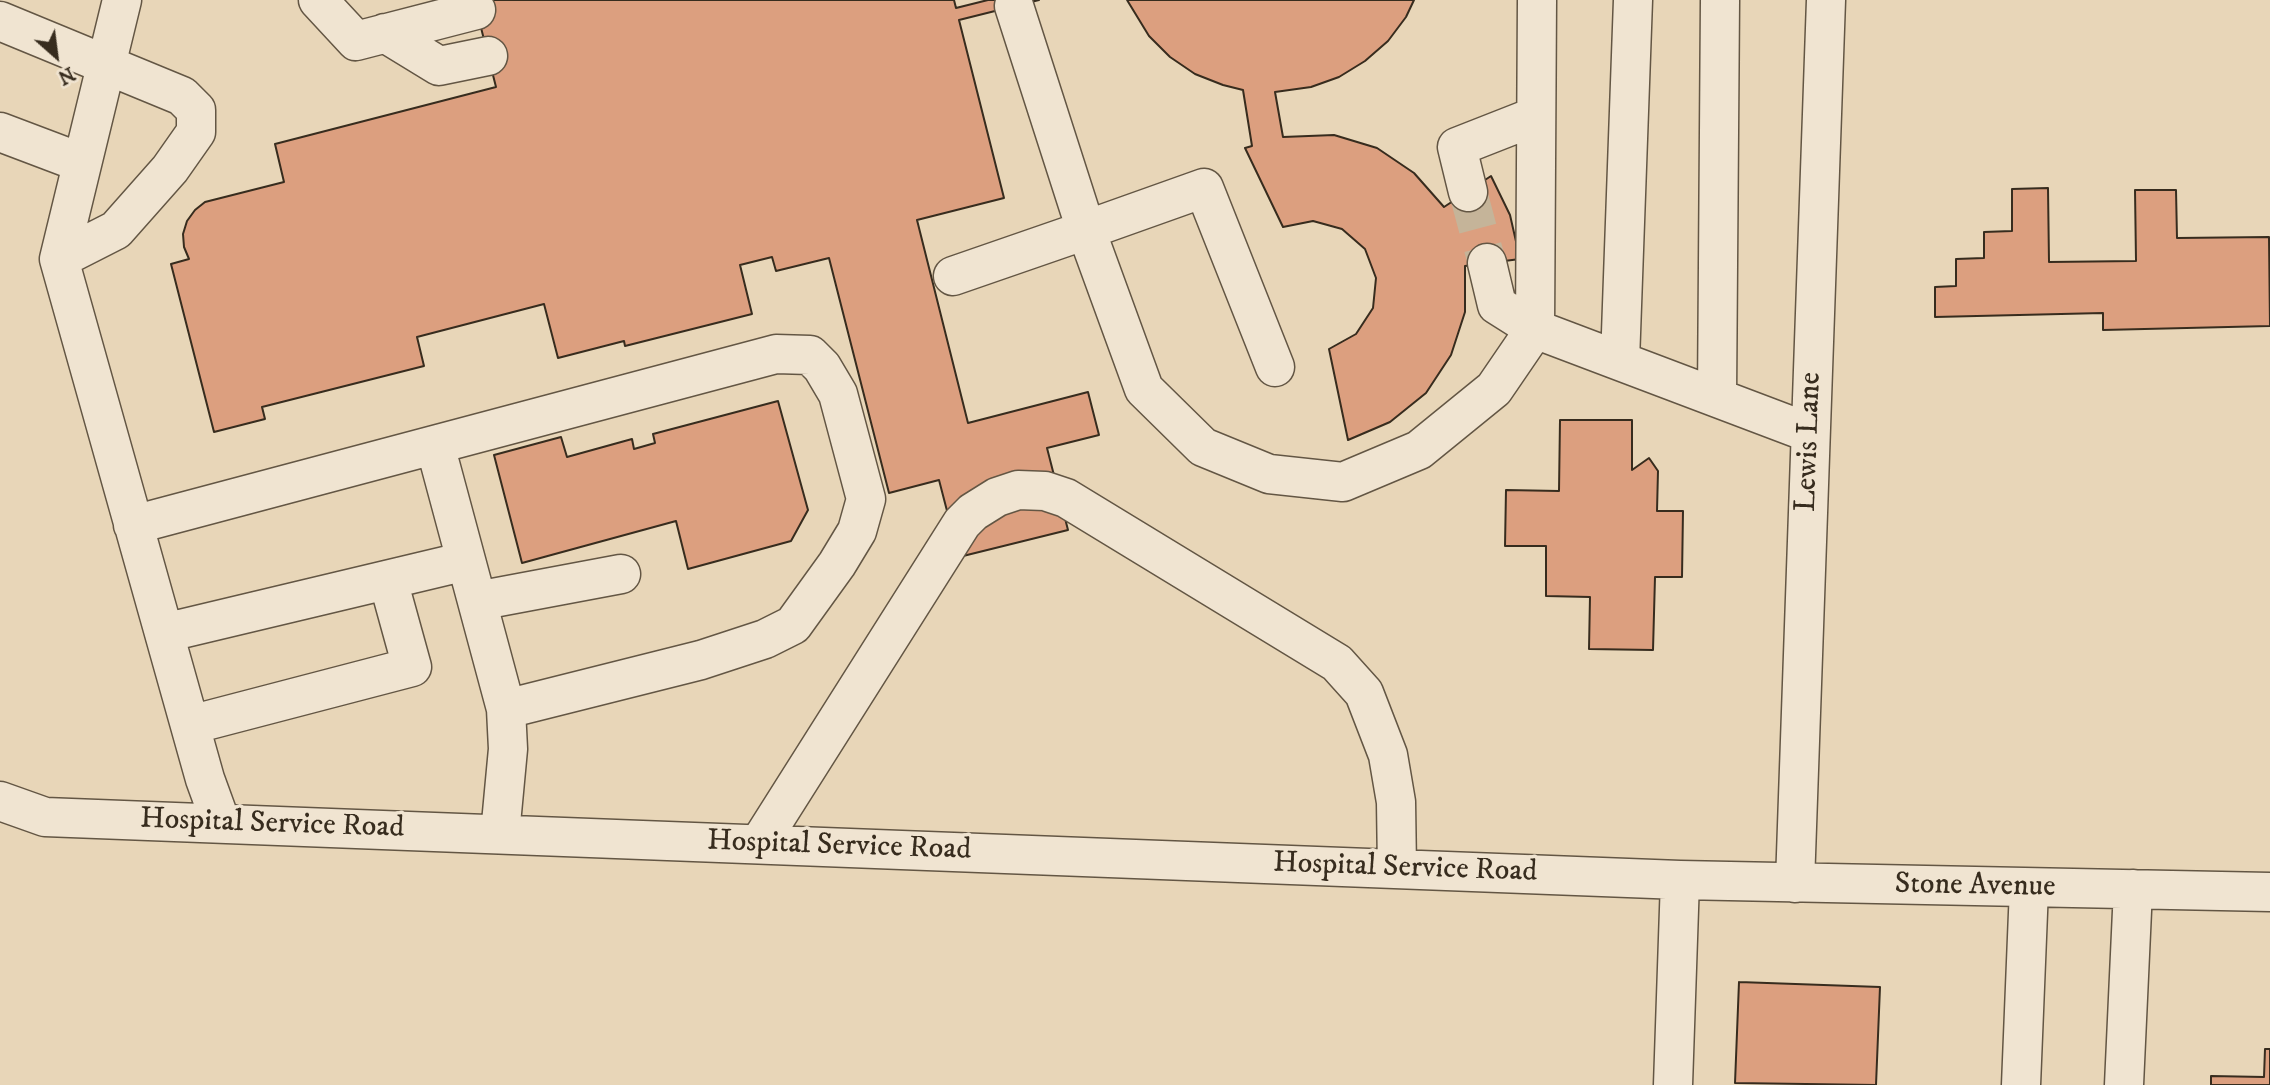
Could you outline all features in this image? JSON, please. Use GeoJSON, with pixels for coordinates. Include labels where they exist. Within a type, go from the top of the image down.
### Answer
{"type":"FeatureCollection","features":[{"type":"Feature","properties":{"kind":"street"},"geometry":{"type":"LineString","coordinates":[[122,0],[59,259],[205,779],[221,823]]}},
{"type":"Feature","properties":{"kind":"street"},"geometry":{"type":"LineString","coordinates":[[317,0],[356,41],[477,10]]}},
{"type":"Feature","properties":{"kind":"street"},"geometry":{"type":"LineString","coordinates":[[1014,6],[1086,230],[1144,389],[1203,447],[1269,474],[1343,482],[1419,450],[1494,389],[1535,330],[1536,0]]}},
{"type":"Feature","properties":{"kind":"street"},"geometry":{"type":"LineString","coordinates":[[1620,361],[1633,0]]}},
{"type":"Feature","properties":{"kind":"street"},"geometry":{"type":"LineString","coordinates":[[1717,397],[1720,0]]}},
{"type":"Feature","properties":{"kind":"street","name":"Lewis Lane"},"geometry":{"type":"LineString","coordinates":[[1795,883],[1826,0]]}},
{"type":"Feature","properties":{"kind":"street"},"geometry":{"type":"LineString","coordinates":[[0,21],[181,96],[195,110],[196,132],[170,169],[116,230],[59,259]]}},
{"type":"Feature","properties":{"kind":"street"},"geometry":{"type":"LineString","coordinates":[[385,33],[439,66],[488,56]]}},
{"type":"Feature","properties":{"kind":"street"},"geometry":{"type":"LineString","coordinates":[[1468,192],[1457,147],[1536,116]]}},
{"type":"Feature","properties":{"kind":"street"},"geometry":{"type":"LineString","coordinates":[[0,132],[82,163]]}},
{"type":"Feature","properties":{"kind":"street"},"geometry":{"type":"LineString","coordinates":[[953,276],[1204,188],[1275,367]]}},
{"type":"Feature","properties":{"kind":"street"},"geometry":{"type":"LineString","coordinates":[[1487,263],[1497,305],[1535,330],[1810,433]]}},
{"type":"Feature","properties":{"kind":"street"},"geometry":{"type":"LineString","coordinates":[[134,525],[776,354],[810,355],[822,367],[838,394],[866,499],[857,531],[793,625],[765,639],[701,660],[506,709]]}},
{"type":"Feature","properties":{"kind":"street"},"geometry":{"type":"LineString","coordinates":[[435,444],[506,709],[509,749],[500,834]]}},
{"type":"Feature","properties":{"kind":"street"},"geometry":{"type":"LineString","coordinates":[[760,844],[962,523],[997,496],[1018,490],[1045,491],[1066,498],[1337,663],[1364,693],[1388,755],[1396,802],[1397,869]]}},
{"type":"Feature","properties":{"kind":"street"},"geometry":{"type":"LineString","coordinates":[[164,633],[466,561]]}},
{"type":"Feature","properties":{"kind":"street"},"geometry":{"type":"LineString","coordinates":[[477,601],[621,574]]}},
{"type":"Feature","properties":{"kind":"street"},"geometry":{"type":"LineString","coordinates":[[190,726],[412,667],[388,580]]}},
{"type":"Feature","properties":{"kind":"street","name":"Hospital Service Road"},"geometry":{"type":"LineString","coordinates":[[0,801],[44,817],[1680,880]]}},
{"type":"Feature","properties":{"kind":"street"},"geometry":{"type":"LineString","coordinates":[[1673,1085],[1680,880]]}},
{"type":"Feature","properties":{"kind":"street","name":"Stone Avenue"},"geometry":{"type":"LineString","coordinates":[[1680,880],[2270,892]]}},
{"type":"Feature","properties":{"kind":"street"},"geometry":{"type":"LineString","coordinates":[[2021,1085],[2029,888]]}},
{"type":"Feature","properties":{"kind":"street"},"geometry":{"type":"LineString","coordinates":[[2124,1085],[2133,889]]}},
{"type":"Feature","properties":{"kind":"building"},"geometry":{"type":"Polygon","coordinates":[[[474,0],[954,0],[956,8],[988,0],[1039,0],[959,20],[1004,198],[917,220],[968,423],[1088,392],[1099,435],[1047,448],[1068,530],[959,557],[939,480],[889,493],[829,258],[776,271],[772,257],[740,265],[752,314],[625,346],[624,341],[558,358],[544,304],[417,337],[424,366],[262,407],[265,419],[214,432],[171,264],[189,259],[183,234],[187,221],[205,202],[284,182],[275,144],[496,87],[474,0]]]}},
{"type":"Feature","properties":{"kind":"building"},"geometry":{"type":"Polygon","coordinates":[[[1127,0],[1414,0],[1406,17],[1388,41],[1365,61],[1339,77],[1311,87],[1275,92],[1283,137],[1334,135],[1377,148],[1414,173],[1444,207],[1491,176],[1510,215],[1520,259],[1465,266],[1465,312],[1451,355],[1426,393],[1390,422],[1348,440],[1329,349],[1356,334],[1373,308],[1376,278],[1365,249],[1342,229],[1313,221],[1283,227],[1245,148],[1252,146],[1243,90],[1195,74],[1170,57],[1149,36],[1127,0]]]}},
{"type":"Feature","properties":{"kind":"building"},"geometry":{"type":"Polygon","coordinates":[[[2048,188],[2049,262],[2136,261],[2135,190],[2176,190],[2177,238],[2269,237],[2270,326],[2103,330],[2103,313],[1935,317],[1935,287],[1956,286],[1956,259],[1984,258],[1984,232],[2012,231],[2012,189],[2048,188]]]}},
{"type":"Feature","properties":{"kind":"building"},"geometry":{"type":"Polygon","coordinates":[[[778,401],[808,510],[791,541],[688,569],[676,521],[522,563],[494,455],[561,437],[567,457],[632,439],[634,449],[655,443],[653,434],[778,401]]]}},
{"type":"Feature","properties":{"kind":"building"},"geometry":{"type":"Polygon","coordinates":[[[1560,420],[1632,420],[1632,470],[1649,458],[1658,471],[1657,511],[1683,511],[1682,577],[1655,577],[1653,650],[1589,649],[1590,597],[1546,596],[1546,546],[1505,546],[1506,490],[1559,491],[1560,420]]]}},
{"type":"Feature","properties":{"kind":"building"},"geometry":{"type":"Polygon","coordinates":[[[1739,982],[1880,987],[1876,1085],[1735,1083],[1739,982]]]}},
{"type":"Feature","properties":{"kind":"building"},"geometry":{"type":"Polygon","coordinates":[[[2265,1049],[2270,1049],[2270,1085],[2211,1085],[2211,1076],[2264,1077],[2265,1049]]]}},
{"type":"Feature","properties":{"kind":"tunnel"},"geometry":{"type":"LineString","coordinates":[[1468,192],[1487,263]]}}]}
